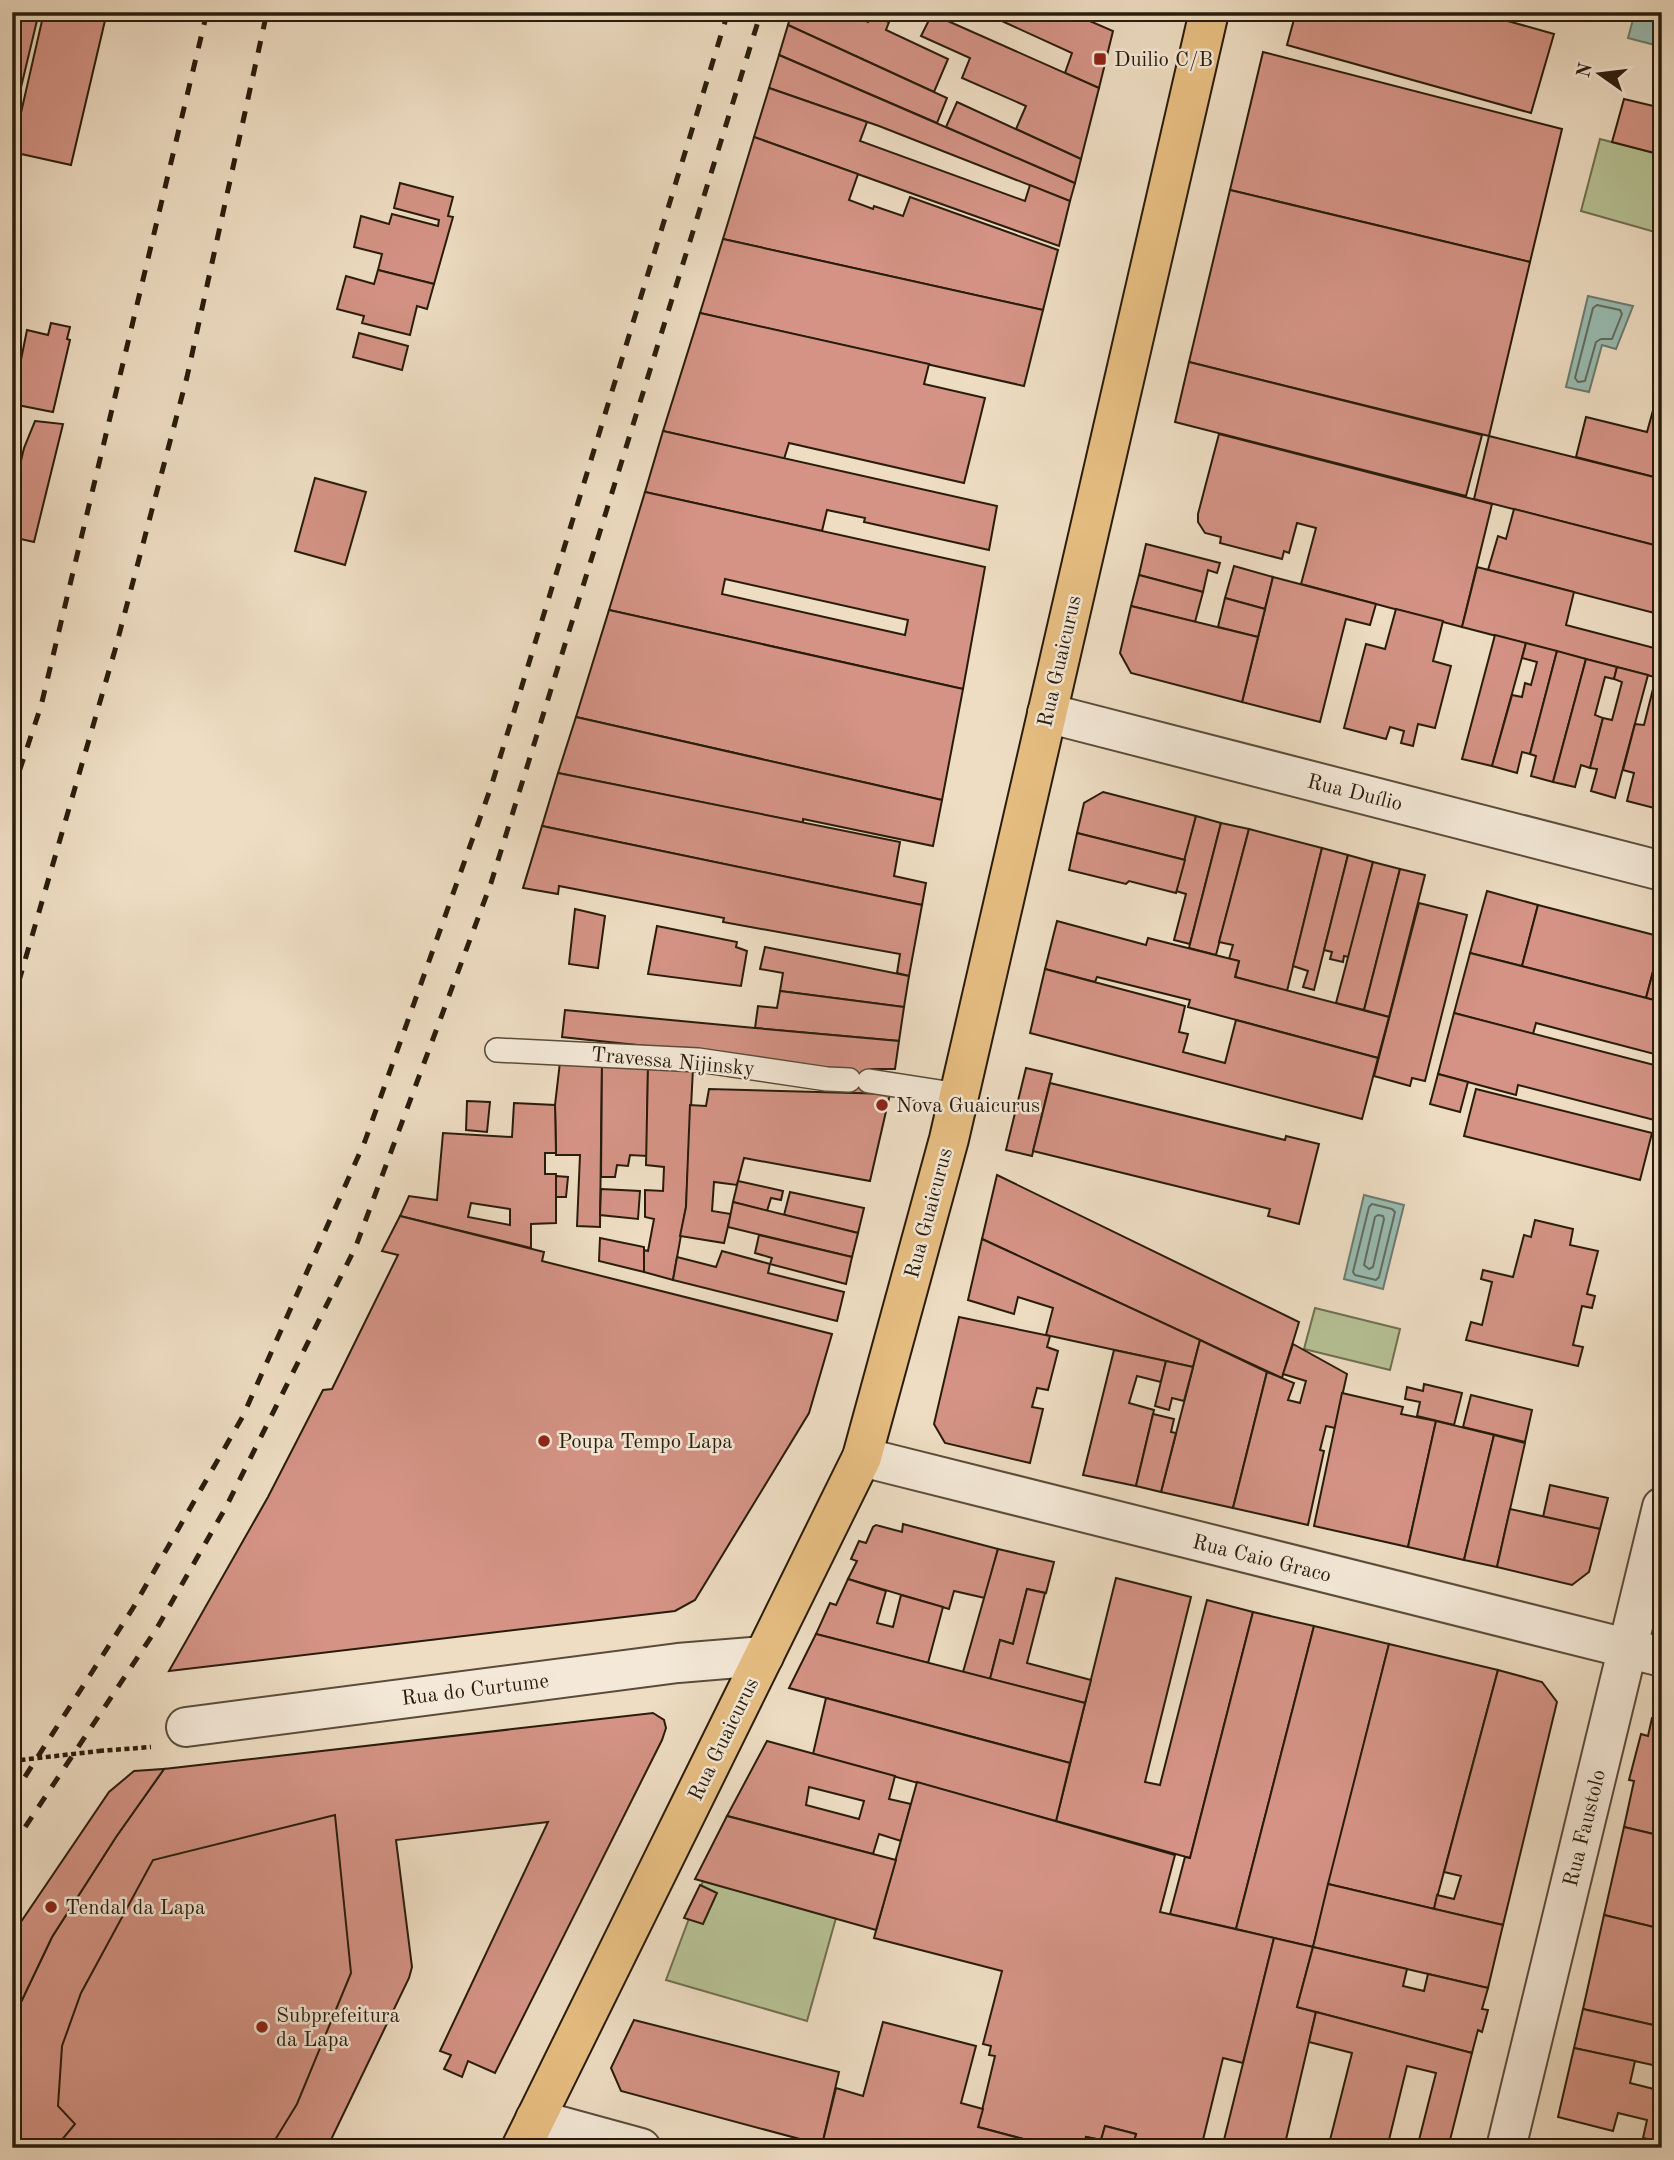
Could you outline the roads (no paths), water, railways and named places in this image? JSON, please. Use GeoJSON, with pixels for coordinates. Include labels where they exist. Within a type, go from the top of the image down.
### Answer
{"type":"FeatureCollection","features":[{"type":"Feature","properties":{"kind":"main road","name":"Rua Guaicurus"},"geometry":{"type":"LineString","coordinates":[[528,2133],[862,1457],[959,1095],[1209,12]]}},
{"type":"Feature","properties":{"kind":"street","name":"Rua Duílio"},"geometry":{"type":"LineString","coordinates":[[1047,713],[1662,871]]}},
{"type":"Feature","properties":{"kind":"street","name":"Rua Caio Graco"},"geometry":{"type":"LineString","coordinates":[[862,1457],[1645,1653]]}},
{"type":"Feature","properties":{"kind":"street","name":"Rua Faustolo"},"geometry":{"type":"LineString","coordinates":[[1506,2148],[1645,1653],[1662,1507]]}},
{"type":"Feature","properties":{"kind":"street","name":"Rua do Curtume"},"geometry":{"type":"LineString","coordinates":[[186,1727],[678,1663],[764,1656]]}},
{"type":"Feature","properties":{"kind":"street"},"geometry":{"type":"LineString","coordinates":[[528,2133],[641,2148]]}},
{"type":"Feature","properties":{"kind":"lane","name":"Travessa Nijinsky"},"geometry":{"type":"LineString","coordinates":[[497,1049],[698,1060],[959,1095]]}},
{"type":"Feature","properties":{"kind":"water"},"geometry":{"type":"Polygon","coordinates":[[[1635,12],[1662,12],[1655,45],[1628,38],[1635,12]]]}},
{"type":"Feature","properties":{"kind":"water"},"geometry":{"type":"Polygon","coordinates":[[[1588,296],[1633,306],[1616,349],[1602,345],[1589,392],[1566,387],[1588,296]]]}},
{"type":"Feature","properties":{"kind":"water"},"geometry":{"type":"Polygon","coordinates":[[[1364,1195],[1404,1205],[1383,1289],[1344,1279],[1364,1195]]]}},
{"type":"Feature","properties":{"kind":"railway"},"geometry":{"type":"LineString","coordinates":[[12,793],[41,706],[207,12]]}},
{"type":"Feature","properties":{"kind":"railway"},"geometry":{"type":"LineString","coordinates":[[12,1005],[115,650],[187,377],[267,12]]}},
{"type":"Feature","properties":{"kind":"railway"},"geometry":{"type":"LineString","coordinates":[[12,1797],[133,1608],[243,1416],[365,1141],[491,787],[728,12]]}},
{"type":"Feature","properties":{"kind":"railway"},"geometry":{"type":"LineString","coordinates":[[12,1847],[157,1628],[226,1507],[356,1246],[491,883],[761,12]]}},
{"type":"Feature","properties":{"kind":"place","name":"Duilio C/B"},"geometry":{"type":"Point","coordinates":[1100,59]}},
{"type":"Feature","properties":{"kind":"place","name":"Nova Guaicurus"},"geometry":{"type":"Point","coordinates":[882,1105]}},
{"type":"Feature","properties":{"kind":"place","name":"Poupa Tempo Lapa"},"geometry":{"type":"Point","coordinates":[544,1441]}},
{"type":"Feature","properties":{"kind":"place","name":"Tendal da Lapa"},"geometry":{"type":"Point","coordinates":[51,1907]}},
{"type":"Feature","properties":{"kind":"place","name":"Subprefeitura da Lapa"},"geometry":{"type":"Point","coordinates":[262,2027]}}]}
